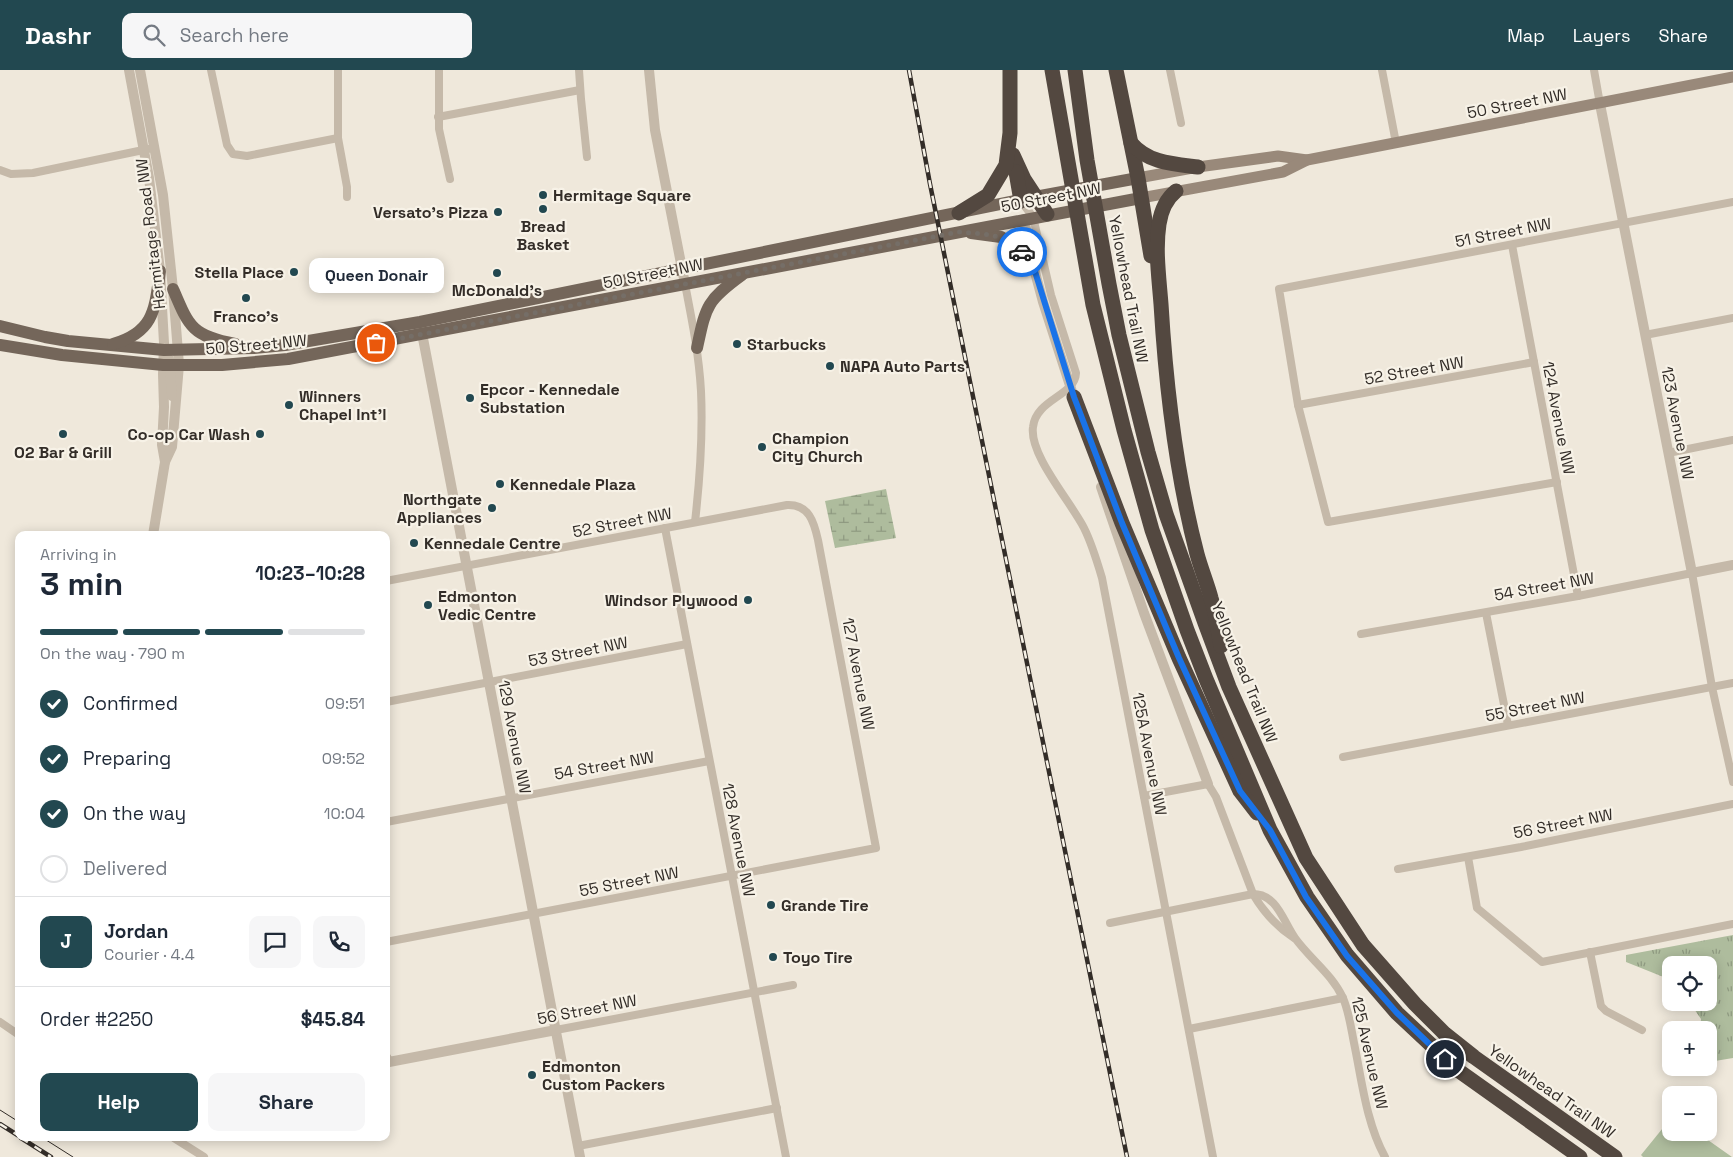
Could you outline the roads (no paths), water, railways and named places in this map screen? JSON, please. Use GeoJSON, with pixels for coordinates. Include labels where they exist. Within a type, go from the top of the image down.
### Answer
{"type":"FeatureCollection","features":[{"type":"Feature","properties":{"kind":"highway"},"geometry":{"type":"LineString","coordinates":[[959,213],[988,195],[1006,165],[1010,133],[1010,70]]}},
{"type":"Feature","properties":{"kind":"highway"},"geometry":{"type":"LineString","coordinates":[[1052,70],[1093,305],[1126,439],[1152,530],[1206,679],[1270,830],[1306,897],[1347,956],[1397,1013],[1459,1071],[1580,1157]]}},
{"type":"Feature","properties":{"kind":"highway","name":"Yellowhead Trail NW"},"geometry":{"type":"LineString","coordinates":[[1076,70],[1092,189],[1118,335],[1166,514],[1229,687],[1306,858],[1363,944],[1415,1004],[1445,1034],[1474,1057],[1615,1157]]}},
{"type":"Feature","properties":{"kind":"highway"},"geometry":{"type":"LineString","coordinates":[[1116,70],[1138,178],[1162,324]]}},
{"type":"Feature","properties":{"kind":"highway"},"geometry":{"type":"LineString","coordinates":[[1010,133],[1013,155],[1034,198],[1039,216]]}},
{"type":"Feature","properties":{"kind":"highway"},"geometry":{"type":"LineString","coordinates":[[1131,143],[1136,150],[1150,158],[1198,167]]}},
{"type":"Feature","properties":{"kind":"highway"},"geometry":{"type":"LineString","coordinates":[[1176,192],[1164,205],[1159,224],[1158,259],[1162,324],[1172,423],[1178,462],[1198,555],[1212,600],[1229,687]]}},
{"type":"Feature","properties":{"kind":"highway"},"geometry":{"type":"LineString","coordinates":[[1072,392],[1122,523],[1183,667],[1240,791],[1270,830]]}},
{"type":"Feature","properties":{"kind":"main road","name":"50 Street NW"},"geometry":{"type":"LineString","coordinates":[[0,326],[45,338],[105,346],[178,351],[254,348],[421,328],[685,284],[1119,201],[1283,172],[1307,160],[1733,77]]}},
{"type":"Feature","properties":{"kind":"main road","name":"50 Street NW"},"geometry":{"type":"LineString","coordinates":[[0,345],[62,355],[170,365],[222,365],[288,359],[682,270],[1034,198],[1198,167],[1278,156],[1307,160]]}},
{"type":"Feature","properties":{"kind":"main road"},"geometry":{"type":"LineString","coordinates":[[1034,198],[1039,216]]}},
{"type":"Feature","properties":{"kind":"main road"},"geometry":{"type":"LineString","coordinates":[[959,232],[1001,236],[1018,247],[1033,265]]}},
{"type":"Feature","properties":{"kind":"main road"},"geometry":{"type":"LineString","coordinates":[[105,346],[131,338],[146,324],[154,308],[160,271]]}},
{"type":"Feature","properties":{"kind":"main road"},"geometry":{"type":"LineString","coordinates":[[697,348],[704,314],[711,301],[722,289],[745,272]]}},
{"type":"Feature","properties":{"kind":"main road"},"geometry":{"type":"LineString","coordinates":[[174,289],[187,320],[198,331],[211,338],[254,348]]}},
{"type":"Feature","properties":{"kind":"street","name":"Hermitage Road NW"},"geometry":{"type":"LineString","coordinates":[[130,70],[153,207],[160,271],[164,350],[170,365]]}},
{"type":"Feature","properties":{"kind":"street","name":"Hermitage Road NW"},"geometry":{"type":"LineString","coordinates":[[140,70],[163,195],[174,289],[178,351],[170,365]]}},
{"type":"Feature","properties":{"kind":"street"},"geometry":{"type":"LineString","coordinates":[[211,70],[227,145],[232,154],[247,156],[338,138]]}},
{"type":"Feature","properties":{"kind":"street"},"geometry":{"type":"LineString","coordinates":[[338,70],[338,138],[347,187],[347,197]]}},
{"type":"Feature","properties":{"kind":"street"},"geometry":{"type":"LineString","coordinates":[[438,70],[440,139],[450,179]]}},
{"type":"Feature","properties":{"kind":"street"},"geometry":{"type":"LineString","coordinates":[[580,70],[580,90],[588,157]]}},
{"type":"Feature","properties":{"kind":"street"},"geometry":{"type":"LineString","coordinates":[[649,70],[655,130],[697,348],[701,390],[702,445],[695,522]]}},
{"type":"Feature","properties":{"kind":"street"},"geometry":{"type":"LineString","coordinates":[[1170,70],[1181,123]]}},
{"type":"Feature","properties":{"kind":"street"},"geometry":{"type":"LineString","coordinates":[[1382,70],[1396,144]]}},
{"type":"Feature","properties":{"kind":"street","name":"123 Avenue NW"},"geometry":{"type":"LineString","coordinates":[[1594,70],[1692,573],[1712,687],[1733,782]]}},
{"type":"Feature","properties":{"kind":"street"},"geometry":{"type":"LineString","coordinates":[[438,117],[580,90]]}},
{"type":"Feature","properties":{"kind":"street"},"geometry":{"type":"LineString","coordinates":[[0,170],[11,174],[33,173],[155,147]]}},
{"type":"Feature","properties":{"kind":"street","name":"51 Street NW"},"geometry":{"type":"LineString","coordinates":[[1298,405],[1279,289],[1733,202]]}},
{"type":"Feature","properties":{"kind":"street"},"geometry":{"type":"LineString","coordinates":[[1039,216],[1033,265],[1043,302],[1100,486],[1144,614],[1208,784],[1144,796]]}},
{"type":"Feature","properties":{"kind":"street"},"geometry":{"type":"LineString","coordinates":[[1039,216],[1051,295],[1075,368],[1076,377],[1072,392]]}},
{"type":"Feature","properties":{"kind":"street","name":"124 Avenue NW"},"geometry":{"type":"LineString","coordinates":[[1512,245],[1578,596]]}},
{"type":"Feature","properties":{"kind":"street"},"geometry":{"type":"LineString","coordinates":[[1645,335],[1733,318]]}},
{"type":"Feature","properties":{"kind":"street","name":"129 Avenue NW"},"geometry":{"type":"LineString","coordinates":[[421,328],[579,1152]]}},
{"type":"Feature","properties":{"kind":"street","name":"52 Street NW"},"geometry":{"type":"LineString","coordinates":[[1298,405],[1534,362]]}},
{"type":"Feature","properties":{"kind":"street"},"geometry":{"type":"LineString","coordinates":[[154,531],[165,462],[172,447],[175,410],[170,365]]}},
{"type":"Feature","properties":{"kind":"street"},"geometry":{"type":"LineString","coordinates":[[165,462],[162,445],[164,407],[170,365]]}},
{"type":"Feature","properties":{"kind":"street","name":"125A Avenue NW"},"geometry":{"type":"LineString","coordinates":[[1072,392],[1045,405],[1037,413],[1033,426],[1034,442],[1040,457],[1084,527],[1097,559],[1102,578],[1213,1157]]}},
{"type":"Feature","properties":{"kind":"street"},"geometry":{"type":"LineString","coordinates":[[1298,405],[1328,522],[1557,482]]}},
{"type":"Feature","properties":{"kind":"street"},"geometry":{"type":"LineString","coordinates":[[1668,453],[1733,440]]}},
{"type":"Feature","properties":{"kind":"street","name":"52 Street NW"},"geometry":{"type":"LineString","coordinates":[[390,580],[787,505],[803,508]]}},
{"type":"Feature","properties":{"kind":"street","name":"127 Avenue NW"},"geometry":{"type":"LineString","coordinates":[[803,508],[812,520],[818,540],[876,848]]}},
{"type":"Feature","properties":{"kind":"street","name":"128 Avenue NW"},"geometry":{"type":"LineString","coordinates":[[665,528],[786,1157]]}},
{"type":"Feature","properties":{"kind":"street","name":"54 Street NW"},"geometry":{"type":"LineString","coordinates":[[1360,634],[1578,596],[1733,565]]}},
{"type":"Feature","properties":{"kind":"street"},"geometry":{"type":"LineString","coordinates":[[1486,612],[1508,725]]}},
{"type":"Feature","properties":{"kind":"street","name":"53 Street NW"},"geometry":{"type":"LineString","coordinates":[[390,701],[687,644]]}},
{"type":"Feature","properties":{"kind":"street","name":"55 Street NW"},"geometry":{"type":"LineString","coordinates":[[1343,757],[1733,683]]}},
{"type":"Feature","properties":{"kind":"street","name":"54 Street NW"},"geometry":{"type":"LineString","coordinates":[[390,821],[709,761]]}},
{"type":"Feature","properties":{"kind":"street","name":"125 Avenue NW"},"geometry":{"type":"LineString","coordinates":[[1208,784],[1216,797],[1252,894],[1261,908],[1279,927],[1296,939]]}},
{"type":"Feature","properties":{"kind":"street","name":"56 Street NW"},"geometry":{"type":"LineString","coordinates":[[1398,869],[1468,857],[1733,804]]}},
{"type":"Feature","properties":{"kind":"street","name":"55 Street NW"},"geometry":{"type":"LineString","coordinates":[[390,941],[876,848]]}},
{"type":"Feature","properties":{"kind":"street"},"geometry":{"type":"LineString","coordinates":[[1468,857],[1477,908],[1542,962],[1733,924]]}},
{"type":"Feature","properties":{"kind":"street"},"geometry":{"type":"LineString","coordinates":[[1110,923],[1252,894]]}},
{"type":"Feature","properties":{"kind":"street","name":"125 Avenue NW"},"geometry":{"type":"LineString","coordinates":[[1252,894],[1271,900],[1296,939],[1327,973],[1343,998],[1367,1110],[1376,1138],[1385,1157]]}},
{"type":"Feature","properties":{"kind":"street"},"geometry":{"type":"LineString","coordinates":[[1590,952],[1601,1006],[1606,1011],[1642,1030]]}},
{"type":"Feature","properties":{"kind":"street","name":"56 Street NW"},"geometry":{"type":"LineString","coordinates":[[390,1060],[793,985]]}},
{"type":"Feature","properties":{"kind":"street"},"geometry":{"type":"LineString","coordinates":[[1188,1029],[1343,998]]}},
{"type":"Feature","properties":{"kind":"street"},"geometry":{"type":"LineString","coordinates":[[0,1022],[15,1032]]}},
{"type":"Feature","properties":{"kind":"street"},"geometry":{"type":"LineString","coordinates":[[579,1152],[777,1108]]}},
{"type":"Feature","properties":{"kind":"street"},"geometry":{"type":"LineString","coordinates":[[179,1141],[204,1157]]}},
{"type":"Feature","properties":{"kind":"tram line"},"geometry":{"type":"LineString","coordinates":[[0,1110],[15,1119]]}},
{"type":"Feature","properties":{"kind":"tram line"},"geometry":{"type":"LineString","coordinates":[[48,1141],[73,1157]]}},
{"type":"Feature","properties":{"kind":"railway"},"geometry":{"type":"LineString","coordinates":[[909,70],[930,184],[1127,1157]]}},
{"type":"Feature","properties":{"kind":"railway"},"geometry":{"type":"LineString","coordinates":[[0,1124],[15,1133]]}},
{"type":"Feature","properties":{"kind":"railway"},"geometry":{"type":"LineString","coordinates":[[26,1141],[51,1157]]}},
{"type":"Feature","properties":{"kind":"place","name":"Hermitage Square"},"geometry":{"type":"Point","coordinates":[543,195]}},
{"type":"Feature","properties":{"kind":"place","name":"Bread Basket"},"geometry":{"type":"Point","coordinates":[543,209]}},
{"type":"Feature","properties":{"kind":"place","name":"Versato's Pizza"},"geometry":{"type":"Point","coordinates":[498,212]}},
{"type":"Feature","properties":{"kind":"place","name":"Stella Place"},"geometry":{"type":"Point","coordinates":[294,272]}},
{"type":"Feature","properties":{"kind":"place","name":"McDonald's"},"geometry":{"type":"Point","coordinates":[497,273]}},
{"type":"Feature","properties":{"kind":"place","name":"Franco's"},"geometry":{"type":"Point","coordinates":[246,298]}},
{"type":"Feature","properties":{"kind":"place","name":"Queen Donair"},"geometry":{"type":"Point","coordinates":[376,343]}},
{"type":"Feature","properties":{"kind":"place","name":"Starbucks"},"geometry":{"type":"Point","coordinates":[737,344]}},
{"type":"Feature","properties":{"kind":"place","name":"NAPA Auto Parts"},"geometry":{"type":"Point","coordinates":[830,366]}},
{"type":"Feature","properties":{"kind":"place","name":"Epcor - Kennedale Substation"},"geometry":{"type":"Point","coordinates":[470,398]}},
{"type":"Feature","properties":{"kind":"place","name":"Winners Chapel Int'l"},"geometry":{"type":"Point","coordinates":[289,405]}},
{"type":"Feature","properties":{"kind":"place","name":"O2 Bar & Grill"},"geometry":{"type":"Point","coordinates":[63,434]}},
{"type":"Feature","properties":{"kind":"place","name":"Co-op Car Wash"},"geometry":{"type":"Point","coordinates":[260,434]}},
{"type":"Feature","properties":{"kind":"place","name":"Champion City Church"},"geometry":{"type":"Point","coordinates":[762,447]}},
{"type":"Feature","properties":{"kind":"place","name":"Kennedale Plaza"},"geometry":{"type":"Point","coordinates":[500,484]}},
{"type":"Feature","properties":{"kind":"place","name":"Northgate Appliances"},"geometry":{"type":"Point","coordinates":[492,508]}},
{"type":"Feature","properties":{"kind":"place","name":"Kennedale Centre"},"geometry":{"type":"Point","coordinates":[414,543]}},
{"type":"Feature","properties":{"kind":"place","name":"Windsor Plywood"},"geometry":{"type":"Point","coordinates":[748,600]}},
{"type":"Feature","properties":{"kind":"place","name":"Edmonton Vedic Centre"},"geometry":{"type":"Point","coordinates":[428,605]}},
{"type":"Feature","properties":{"kind":"place","name":"Grande Tire"},"geometry":{"type":"Point","coordinates":[771,905]}},
{"type":"Feature","properties":{"kind":"place","name":"Toyo Tire"},"geometry":{"type":"Point","coordinates":[773,957]}},
{"type":"Feature","properties":{"kind":"place","name":"Edmonton Custom Packers"},"geometry":{"type":"Point","coordinates":[532,1075]}}]}
